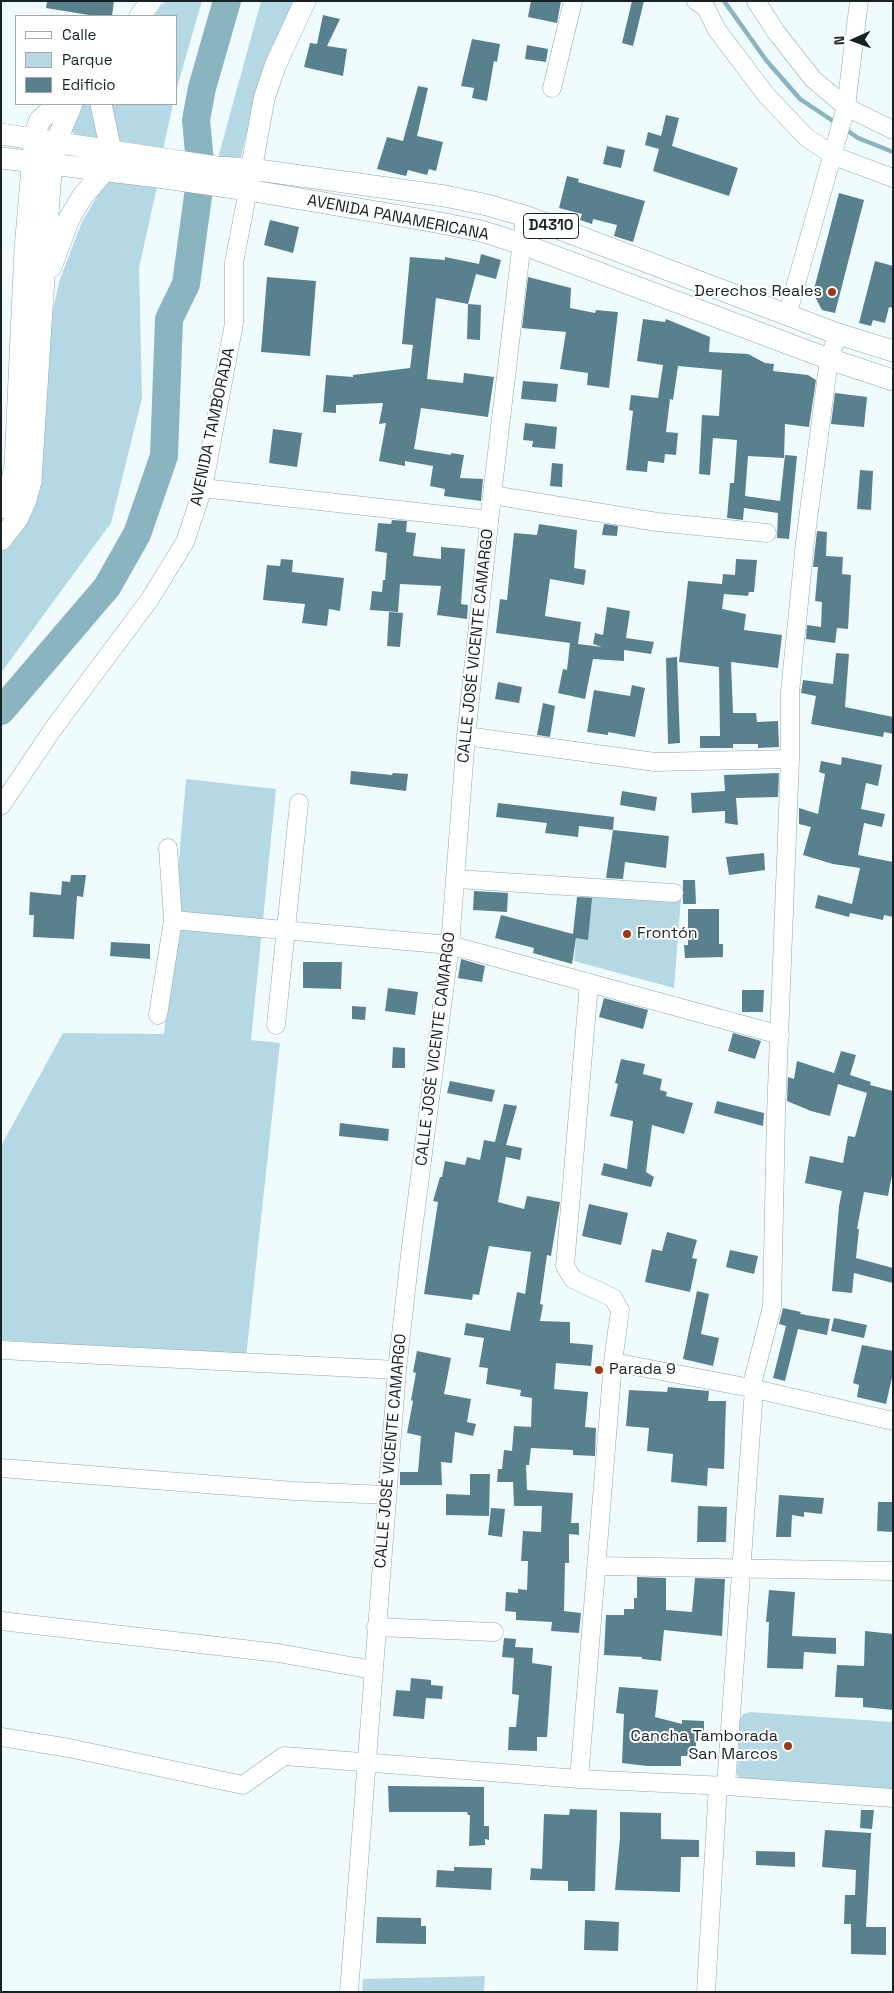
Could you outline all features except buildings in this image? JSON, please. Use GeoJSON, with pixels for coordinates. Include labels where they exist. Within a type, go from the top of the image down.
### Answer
{"type":"FeatureCollection","features":[{"type":"Feature","properties":{"kind":"main road"},"geometry":{"type":"LineString","coordinates":[[141,15],[151,1]]}},
{"type":"Feature","properties":{"kind":"main road","name":"AVENIDA TAMBORADA"},"geometry":{"type":"LineString","coordinates":[[248,190],[264,99],[275,66],[305,1]]}},
{"type":"Feature","properties":{"kind":"main road"},"geometry":{"type":"LineString","coordinates":[[1,540],[18,518],[26,500],[31,481],[42,291],[42,163],[35,139],[40,120],[57,105]]}},
{"type":"Feature","properties":{"kind":"main road"},"geometry":{"type":"LineString","coordinates":[[1,508],[10,490],[15,466],[25,249],[42,163],[56,142],[72,105]]}},
{"type":"Feature","properties":{"kind":"main road"},"geometry":{"type":"LineString","coordinates":[[101,105],[111,151]]}},
{"type":"Feature","properties":{"kind":"main road","name":"AVENIDA PANAMERICANA"},"geometry":{"type":"LineString","coordinates":[[1,134],[111,151],[160,168],[216,176],[248,190],[430,221],[481,232],[522,244],[829,359],[893,380]]}},
{"type":"Feature","properties":{"kind":"main road","name":"AVENIDA PANAMERICANA"},"geometry":{"type":"LineString","coordinates":[[1,158],[104,171],[160,168]]}},
{"type":"Feature","properties":{"kind":"main road","name":"AVENIDA PANAMERICANA"},"geometry":{"type":"LineString","coordinates":[[216,176],[251,169],[444,196],[487,205],[525,216],[787,316],[893,351]]}},
{"type":"Feature","properties":{"kind":"main road"},"geometry":{"type":"LineString","coordinates":[[42,291],[69,219],[82,197],[104,171]]}},
{"type":"Feature","properties":{"kind":"street"},"geometry":{"type":"LineString","coordinates":[[552,88],[573,1]]}},
{"type":"Feature","properties":{"kind":"street"},"geometry":{"type":"LineString","coordinates":[[696,1],[706,8],[717,30],[767,96],[806,137],[834,156],[893,178]]}},
{"type":"Feature","properties":{"kind":"street"},"geometry":{"type":"LineString","coordinates":[[756,1],[776,32],[843,120],[893,130]]}},
{"type":"Feature","properties":{"kind":"street"},"geometry":{"type":"LineString","coordinates":[[787,316],[843,120],[859,1]]}},
{"type":"Feature","properties":{"kind":"street","name":"AVENIDA TAMBORADA"},"geometry":{"type":"LineString","coordinates":[[1,806],[53,729],[150,599],[185,542],[203,488],[234,323],[234,263],[248,190]]}},
{"type":"Feature","properties":{"kind":"street","name":"CALLE JOSÉ VICENTE CAMARGO"},"geometry":{"type":"LineString","coordinates":[[348,1992],[397,1370],[450,945],[466,736],[525,216]]}},
{"type":"Feature","properties":{"kind":"street"},"geometry":{"type":"LineString","coordinates":[[706,1992],[741,1570],[753,1388],[772,1307],[790,759],[790,692],[805,542],[829,359],[838,334]]}},
{"type":"Feature","properties":{"kind":"street"},"geometry":{"type":"LineString","coordinates":[[203,488],[489,520]]}},
{"type":"Feature","properties":{"kind":"street"},"geometry":{"type":"LineString","coordinates":[[492,495],[657,522],[766,533]]}},
{"type":"Feature","properties":{"kind":"street"},"geometry":{"type":"LineString","coordinates":[[466,736],[656,762],[790,759]]}},
{"type":"Feature","properties":{"kind":"street"},"geometry":{"type":"LineString","coordinates":[[276,1025],[299,803]]}},
{"type":"Feature","properties":{"kind":"street"},"geometry":{"type":"LineString","coordinates":[[158,1015],[173,920],[168,848]]}},
{"type":"Feature","properties":{"kind":"street"},"geometry":{"type":"LineString","coordinates":[[456,879],[674,893]]}},
{"type":"Feature","properties":{"kind":"street"},"geometry":{"type":"LineString","coordinates":[[173,920],[450,945],[780,1035]]}},
{"type":"Feature","properties":{"kind":"street"},"geometry":{"type":"LineString","coordinates":[[579,1779],[613,1362],[620,1310],[614,1298],[573,1279],[565,1266],[589,983]]}},
{"type":"Feature","properties":{"kind":"street"},"geometry":{"type":"LineString","coordinates":[[1,1350],[397,1370]]}},
{"type":"Feature","properties":{"kind":"street"},"geometry":{"type":"LineString","coordinates":[[613,1362],[753,1388],[893,1421]]}},
{"type":"Feature","properties":{"kind":"street"},"geometry":{"type":"LineString","coordinates":[[1,1468],[294,1491],[387,1495]]}},
{"type":"Feature","properties":{"kind":"street"},"geometry":{"type":"LineString","coordinates":[[596,1566],[741,1570],[893,1571]]}},
{"type":"Feature","properties":{"kind":"street"},"geometry":{"type":"LineString","coordinates":[[1,1621],[278,1653],[373,1670]]}},
{"type":"Feature","properties":{"kind":"street"},"geometry":{"type":"LineString","coordinates":[[376,1627],[494,1632]]}},
{"type":"Feature","properties":{"kind":"street"},"geometry":{"type":"LineString","coordinates":[[1,1737],[69,1748],[243,1785],[284,1756],[579,1779],[722,1786],[893,1798]]}},
{"type":"Feature","properties":{"kind":"green space"},"geometry":{"type":"Polygon","coordinates":[[[165,1],[202,1],[178,84],[178,15],[155,15],[165,1]]]}},
{"type":"Feature","properties":{"kind":"green space"},"geometry":{"type":"Polygon","coordinates":[[[261,1],[297,1],[257,89],[241,157],[218,158],[261,1]]]}},
{"type":"Feature","properties":{"kind":"green space"},"geometry":{"type":"Polygon","coordinates":[[[80,105],[90,105],[99,139],[75,135],[72,132],[80,105]]]}},
{"type":"Feature","properties":{"kind":"green space"},"geometry":{"type":"Polygon","coordinates":[[[110,105],[173,105],[163,150],[118,142],[110,105]]]}},
{"type":"Feature","properties":{"kind":"green space"},"geometry":{"type":"Polygon","coordinates":[[[112,179],[157,187],[139,268],[142,398],[111,523],[1,673],[1,553],[22,528],[48,330],[60,279],[82,222],[99,193],[112,179]]]}},
{"type":"Feature","properties":{"kind":"green space"},"geometry":{"type":"Polygon","coordinates":[[[186,779],[276,789],[251,1040],[280,1043],[246,1358],[1,1340],[1,1146],[63,1033],[164,1034],[186,779]]]}},
{"type":"Feature","properties":{"kind":"green space","name":"Frontón"},"geometry":{"type":"Polygon","coordinates":[[[581,888],[681,898],[674,988],[574,961],[581,888]]]}},
{"type":"Feature","properties":{"kind":"green space"},"geometry":{"type":"Polygon","coordinates":[[[750,1712],[893,1722],[893,1790],[740,1779],[737,1774],[740,1719],[743,1714],[750,1712]]]}},
{"type":"Feature","properties":{"kind":"green space"},"geometry":{"type":"Polygon","coordinates":[[[485,1976],[484,1992],[362,1992],[363,1979],[485,1976]]]}},
{"type":"Feature","properties":{"kind":"waterway"},"geometry":{"type":"LineString","coordinates":[[1,711],[107,587],[137,534],[164,456],[169,319],[186,284],[201,174],[196,120],[202,88],[227,1]]}},
{"type":"Feature","properties":{"kind":"waterway"},"geometry":{"type":"LineString","coordinates":[[724,1],[766,60],[800,99],[836,123]]}},
{"type":"Feature","properties":{"kind":"waterway"},"geometry":{"type":"LineString","coordinates":[[845,129],[858,138],[893,152]]}},
{"type":"Feature","properties":{"kind":"place","name":"Derechos Reales"},"geometry":{"type":"Point","coordinates":[832,292]}},
{"type":"Feature","properties":{"kind":"place","name":"Frontón"},"geometry":{"type":"Point","coordinates":[627,934]}},
{"type":"Feature","properties":{"kind":"place","name":"Parada 9"},"geometry":{"type":"Point","coordinates":[599,1370]}},
{"type":"Feature","properties":{"kind":"place","name":"Cancha Tamborada San Marcos"},"geometry":{"type":"Point","coordinates":[788,1746]}}]}
